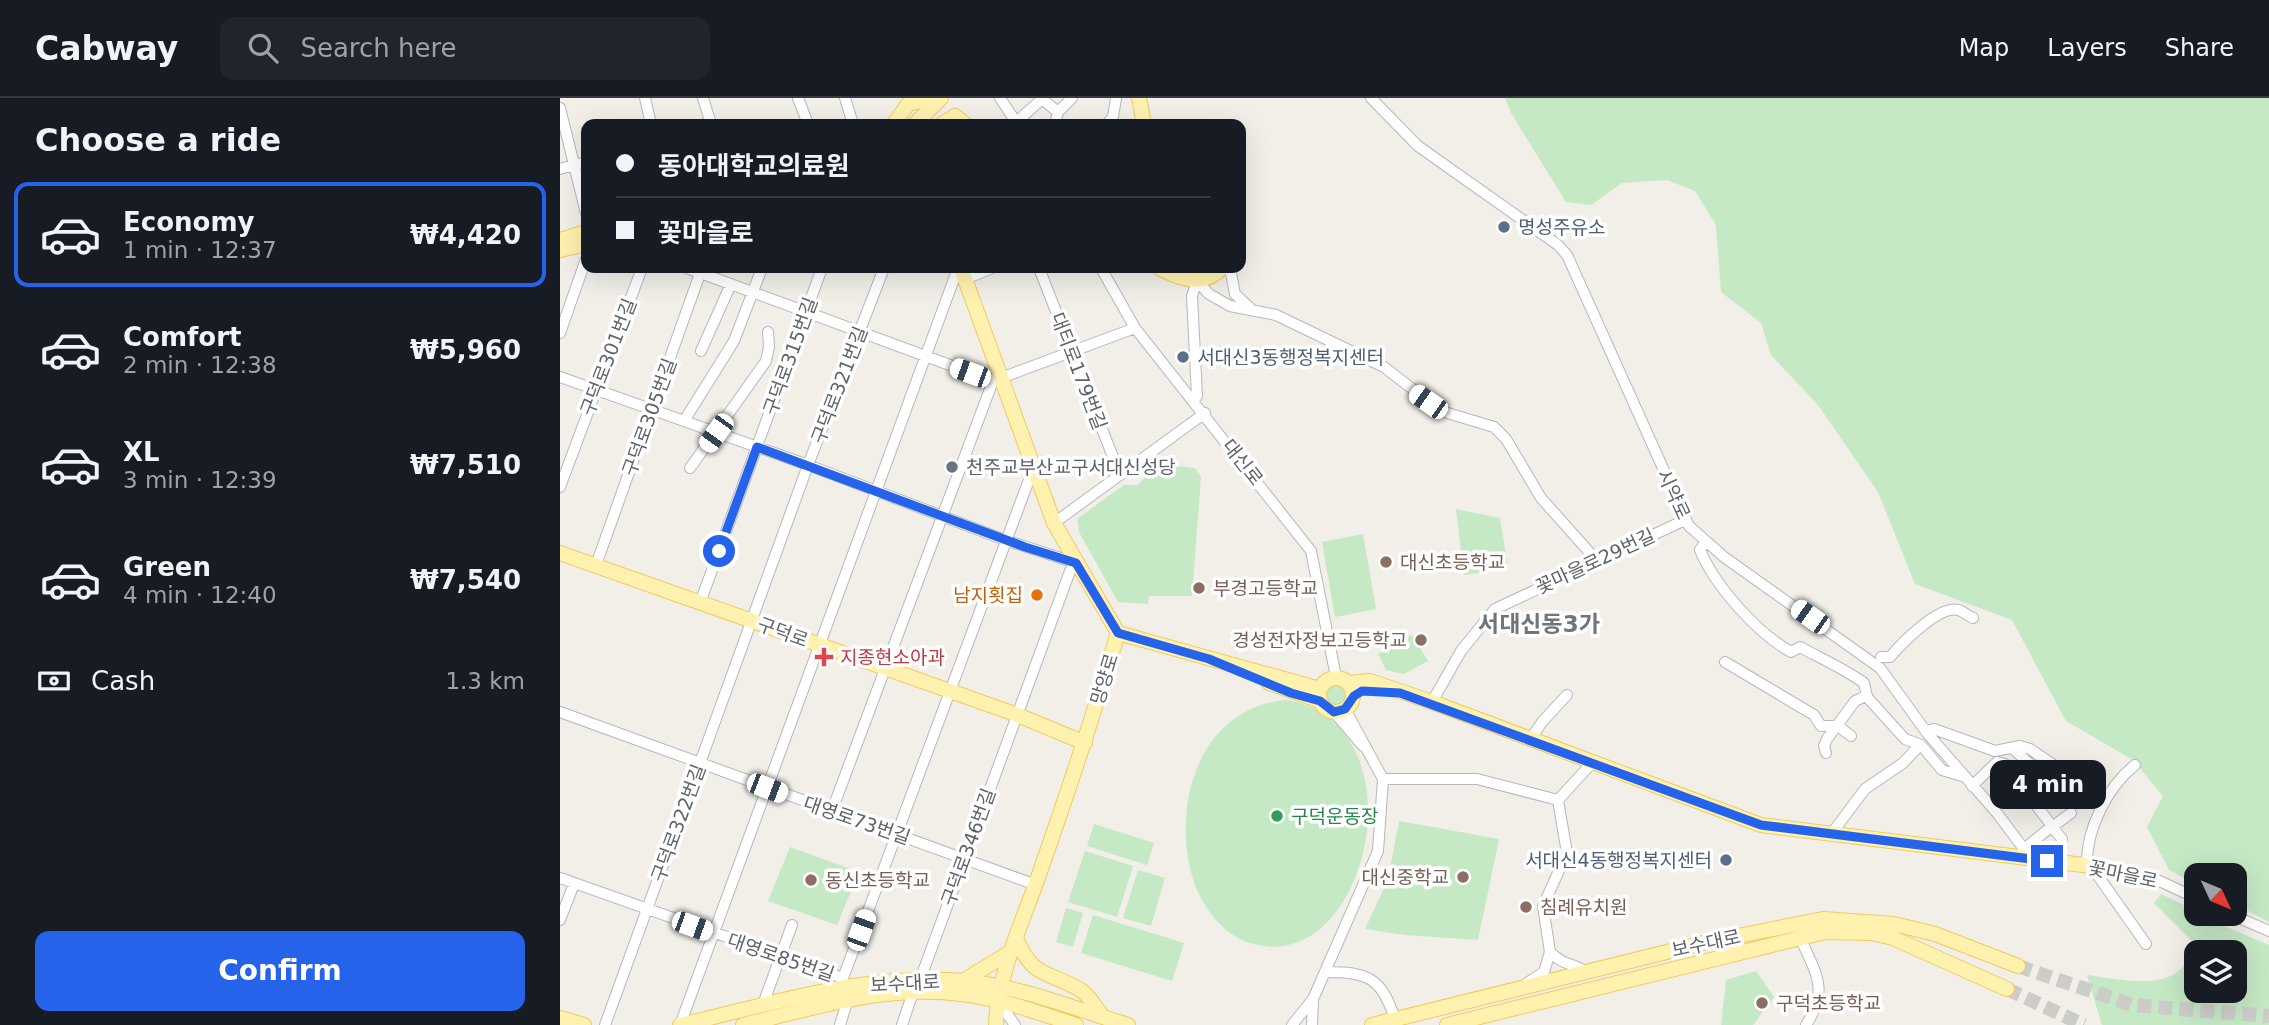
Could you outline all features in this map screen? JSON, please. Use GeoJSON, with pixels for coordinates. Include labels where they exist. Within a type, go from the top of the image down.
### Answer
{"type":"FeatureCollection","features":[{"type":"Feature","properties":{"kind":"main road"},"geometry":{"type":"LineString","coordinates":[[898,119],[908,104],[934,98]]}},
{"type":"Feature","properties":{"kind":"main road"},"geometry":{"type":"LineString","coordinates":[[920,119],[942,98]]}},
{"type":"Feature","properties":{"kind":"main road"},"geometry":{"type":"LineString","coordinates":[[941,119],[942,98]]}},
{"type":"Feature","properties":{"kind":"main road"},"geometry":{"type":"LineString","coordinates":[[1139,98],[1143,119]]}},
{"type":"Feature","properties":{"kind":"main road"},"geometry":{"type":"LineString","coordinates":[[560,240],[581,234]]}},
{"type":"Feature","properties":{"kind":"main road"},"geometry":{"type":"LineString","coordinates":[[560,250],[581,245]]}},
{"type":"Feature","properties":{"kind":"main road","name":"망양로"},"geometry":{"type":"LineString","coordinates":[[962,273],[997,380],[1054,523],[1118,633],[1085,743],[1014,944],[999,993],[996,1025]]}},
{"type":"Feature","properties":{"kind":"main road"},"geometry":{"type":"LineString","coordinates":[[1174,273],[1197,281],[1216,273]]}},
{"type":"Feature","properties":{"kind":"main road","name":"구덕로"},"geometry":{"type":"LineString","coordinates":[[560,552],[1015,715],[1085,743]]}},
{"type":"Feature","properties":{"kind":"main road"},"geometry":{"type":"LineString","coordinates":[[1118,633],[1209,659],[1231,662],[1320,695],[1340,710],[1346,685]]}},
{"type":"Feature","properties":{"kind":"main road","name":"꽃마을로"},"geometry":{"type":"LineString","coordinates":[[1320,695],[1329,679],[1346,685],[1400,693],[1432,702],[1591,764],[1761,825],[2025,853],[2089,866]]}},
{"type":"Feature","properties":{"kind":"main road"},"geometry":{"type":"LineString","coordinates":[[1038,724],[1065,745],[1073,755],[1076,768]]}},
{"type":"Feature","properties":{"kind":"main road","name":"보수대로"},"geometry":{"type":"LineString","coordinates":[[1372,1025],[1585,971],[1823,919],[1894,924],[1935,934],[2018,967]]}},
{"type":"Feature","properties":{"kind":"main road","name":"보수대로"},"geometry":{"type":"LineString","coordinates":[[1447,1025],[1825,932],[1871,933],[1893,938],[2007,989]]}},
{"type":"Feature","properties":{"kind":"main road"},"geometry":{"type":"LineString","coordinates":[[963,981],[1014,944],[1026,961],[1042,973],[1084,992],[1103,1017]]}},
{"type":"Feature","properties":{"kind":"main road","name":"보수대로"},"geometry":{"type":"LineString","coordinates":[[680,1025],[889,980],[959,993],[999,993],[1128,1025]]}},
{"type":"Feature","properties":{"kind":"main road","name":"보수대로"},"geometry":{"type":"LineString","coordinates":[[916,986],[963,981],[1076,1025]]}},
{"type":"Feature","properties":{"kind":"main road","name":"보수대로"},"geometry":{"type":"LineString","coordinates":[[750,1024],[841,992]]}},
{"type":"Feature","properties":{"kind":"street"},"geometry":{"type":"LineString","coordinates":[[645,98],[650,119]]}},
{"type":"Feature","properties":{"kind":"street"},"geometry":{"type":"LineString","coordinates":[[703,98],[709,119]]}},
{"type":"Feature","properties":{"kind":"street"},"geometry":{"type":"LineString","coordinates":[[798,98],[806,119]]}},
{"type":"Feature","properties":{"kind":"street"},"geometry":{"type":"LineString","coordinates":[[845,98],[851,119]]}},
{"type":"Feature","properties":{"kind":"street"},"geometry":{"type":"LineString","coordinates":[[1000,98],[1013,119]]}},
{"type":"Feature","properties":{"kind":"street"},"geometry":{"type":"LineString","coordinates":[[1056,119],[1058,112],[1072,98]]}},
{"type":"Feature","properties":{"kind":"street"},"geometry":{"type":"LineString","coordinates":[[1111,119],[1116,98]]}},
{"type":"Feature","properties":{"kind":"street","name":"시약로"},"geometry":{"type":"LineString","coordinates":[[1370,98],[1418,146],[1558,245],[1567,255],[1685,520],[1706,541],[1879,661],[1926,732],[2025,853]]}},
{"type":"Feature","properties":{"kind":"street"},"geometry":{"type":"LineString","coordinates":[[1020,119],[1042,99],[1058,112]]}},
{"type":"Feature","properties":{"kind":"street"},"geometry":{"type":"LineString","coordinates":[[560,108],[581,192]]}},
{"type":"Feature","properties":{"kind":"street"},"geometry":{"type":"LineString","coordinates":[[560,169],[581,163]]}},
{"type":"Feature","properties":{"kind":"street"},"geometry":{"type":"LineString","coordinates":[[560,332],[581,273]]}},
{"type":"Feature","properties":{"kind":"street","name":"구덕로301번길"},"geometry":{"type":"LineString","coordinates":[[560,487],[640,273]]}},
{"type":"Feature","properties":{"kind":"street","name":"구덕로305번길"},"geometry":{"type":"LineString","coordinates":[[596,565],[700,273]]}},
{"type":"Feature","properties":{"kind":"street"},"geometry":{"type":"LineString","coordinates":[[707,273],[859,332],[997,380],[1135,328]]}},
{"type":"Feature","properties":{"kind":"street"},"geometry":{"type":"LineString","coordinates":[[684,421],[734,341],[760,273]]}},
{"type":"Feature","properties":{"kind":"street","name":"구덕로315번길"},"geometry":{"type":"LineString","coordinates":[[700,603],[820,273]]}},
{"type":"Feature","properties":{"kind":"street","name":"구덕로321번길"},"geometry":{"type":"LineString","coordinates":[[752,622],[808,465],[882,273]]}},
{"type":"Feature","properties":{"kind":"street"},"geometry":{"type":"LineString","coordinates":[[680,1025],[822,646],[875,491],[960,273]]}},
{"type":"Feature","properties":{"kind":"street","name":"대티로179번길"},"geometry":{"type":"LineString","coordinates":[[1041,273],[1120,475]]}},
{"type":"Feature","properties":{"kind":"street","name":"대신로"},"geometry":{"type":"LineString","coordinates":[[1104,273],[1135,328],[1205,413],[1311,551],[1346,685]]}},
{"type":"Feature","properties":{"kind":"street"},"geometry":{"type":"LineString","coordinates":[[1231,273],[1235,294],[1256,313]]}},
{"type":"Feature","properties":{"kind":"street"},"geometry":{"type":"LineString","coordinates":[[1194,400],[1197,396],[1192,296],[1197,281],[1209,293],[1230,306],[1276,316],[1384,366],[1441,411],[1494,427],[1506,439],[1541,498],[1591,554],[1592,562]]}},
{"type":"Feature","properties":{"kind":"street"},"geometry":{"type":"LineString","coordinates":[[701,351],[731,284]]}},
{"type":"Feature","properties":{"kind":"street"},"geometry":{"type":"LineString","coordinates":[[690,468],[766,361],[768,331]]}},
{"type":"Feature","properties":{"kind":"street"},"geometry":{"type":"LineString","coordinates":[[560,377],[808,465],[1005,540],[1076,563]]}},
{"type":"Feature","properties":{"kind":"street"},"geometry":{"type":"LineString","coordinates":[[831,813],[942,516],[997,380]]}},
{"type":"Feature","properties":{"kind":"street"},"geometry":{"type":"LineString","coordinates":[[1054,523],[1205,413]]}},
{"type":"Feature","properties":{"kind":"street"},"geometry":{"type":"LineString","coordinates":[[840,1025],[841,992],[1033,469]]}},
{"type":"Feature","properties":{"kind":"street","name":"꽃마을로29번길"},"geometry":{"type":"LineString","coordinates":[[1432,702],[1461,651],[1495,609],[1685,520]]}},
{"type":"Feature","properties":{"kind":"street"},"geometry":{"type":"LineString","coordinates":[[1706,541],[1700,550],[1715,575],[1755,626],[1791,652],[1800,648],[1815,653],[1862,681],[1867,696],[1905,739],[1920,745],[1942,770],[1962,776]]}},
{"type":"Feature","properties":{"kind":"street","name":"구덕로346번길"},"geometry":{"type":"LineString","coordinates":[[902,1025],[1015,715],[1070,571],[1076,563]]}},
{"type":"Feature","properties":{"kind":"street"},"geometry":{"type":"LineString","coordinates":[[1879,661],[1890,657],[1909,636],[1949,610],[1957,610],[1973,618]]}},
{"type":"Feature","properties":{"kind":"street","name":"구덕로322번길"},"geometry":{"type":"LineString","coordinates":[[605,1025],[752,622]]}},
{"type":"Feature","properties":{"kind":"street"},"geometry":{"type":"LineString","coordinates":[[1879,661],[1892,648],[1886,640]]}},
{"type":"Feature","properties":{"kind":"street"},"geometry":{"type":"LineString","coordinates":[[1784,648],[1792,659]]}},
{"type":"Feature","properties":{"kind":"street"},"geometry":{"type":"LineString","coordinates":[[1725,662],[1814,715],[1821,726],[1838,726],[1851,736]]}},
{"type":"Feature","properties":{"kind":"street"},"geometry":{"type":"LineString","coordinates":[[1530,740],[1542,722],[1567,695]]}},
{"type":"Feature","properties":{"kind":"street"},"geometry":{"type":"LineString","coordinates":[[1826,753],[1824,746],[1855,701],[1867,696]]}},
{"type":"Feature","properties":{"kind":"street"},"geometry":{"type":"LineString","coordinates":[[1292,1025],[1313,999],[1378,851],[1383,779],[1340,710]]}},
{"type":"Feature","properties":{"kind":"street","name":"대영로73번길"},"geometry":{"type":"LineString","coordinates":[[560,712],[831,813],[1036,885]]}},
{"type":"Feature","properties":{"kind":"street"},"geometry":{"type":"LineString","coordinates":[[1926,732],[1934,729],[1995,751],[2030,749],[2084,785]]}},
{"type":"Feature","properties":{"kind":"street"},"geometry":{"type":"LineString","coordinates":[[1832,833],[1865,789],[1903,763],[1920,745]]}},
{"type":"Feature","properties":{"kind":"street"},"geometry":{"type":"LineString","coordinates":[[2012,748],[2046,775],[2054,785],[2033,800]]}},
{"type":"Feature","properties":{"kind":"street"},"geometry":{"type":"LineString","coordinates":[[1972,786],[2001,760],[2062,839]]}},
{"type":"Feature","properties":{"kind":"street"},"geometry":{"type":"LineString","coordinates":[[1558,800],[1591,764]]}},
{"type":"Feature","properties":{"kind":"street"},"geometry":{"type":"LineString","coordinates":[[2135,765],[2099,811],[2087,855],[2089,866],[2146,944]]}},
{"type":"Feature","properties":{"kind":"street"},"geometry":{"type":"LineString","coordinates":[[1383,779],[1477,779],[1558,800]]}},
{"type":"Feature","properties":{"kind":"street"},"geometry":{"type":"LineString","coordinates":[[1522,989],[1544,972],[1550,952],[1543,906],[1567,853],[1558,800]]}},
{"type":"Feature","properties":{"kind":"street"},"geometry":{"type":"LineString","coordinates":[[2025,853],[2071,813]]}},
{"type":"Feature","properties":{"kind":"street","name":"꽃마을로"},"geometry":{"type":"LineString","coordinates":[[2089,866],[2155,878],[2184,892]]}},
{"type":"Feature","properties":{"kind":"street","name":"대영로85번길"},"geometry":{"type":"LineString","coordinates":[[560,878],[780,958],[841,992]]}},
{"type":"Feature","properties":{"kind":"street"},"geometry":{"type":"LineString","coordinates":[[560,920],[574,884]]}},
{"type":"Feature","properties":{"kind":"street"},"geometry":{"type":"LineString","coordinates":[[2247,921],[2269,930]]}},
{"type":"Feature","properties":{"kind":"street"},"geometry":{"type":"LineString","coordinates":[[762,1007],[792,925]]}},
{"type":"Feature","properties":{"kind":"street"},"geometry":{"type":"LineString","coordinates":[[1800,937],[1821,989],[1816,1010],[1806,1025]]}},
{"type":"Feature","properties":{"kind":"street"},"geometry":{"type":"LineString","coordinates":[[1550,952],[1561,963],[1577,965],[1585,971]]}},
{"type":"Feature","properties":{"kind":"street"},"geometry":{"type":"LineString","coordinates":[[1326,972],[1366,974],[1380,986],[1395,1020]]}},
{"type":"Feature","properties":{"kind":"street"},"geometry":{"type":"LineString","coordinates":[[999,993],[1015,1025]]}},
{"type":"Feature","properties":{"kind":"street"},"geometry":{"type":"LineString","coordinates":[[1312,1025],[1313,999]]}},
{"type":"Feature","properties":{"kind":"green space"},"geometry":{"type":"Polygon","coordinates":[[[1505,98],[2269,98],[2269,922],[2247,910],[2247,863],[2184,863],[2184,878],[2169,870],[2147,827],[2163,796],[2133,760],[2066,721],[2012,620],[1915,584],[1878,492],[1818,405],[1771,355],[1761,323],[1721,292],[1716,225],[1695,191],[1667,180],[1622,183],[1591,205],[1566,202],[1511,113],[1505,98]]]}},
{"type":"Feature","properties":{"kind":"green space"},"geometry":{"type":"Polygon","coordinates":[[[1167,465],[1195,468],[1201,477],[1192,596],[1149,596],[1148,604],[1118,602],[1079,532],[1077,519],[1124,485],[1138,485],[1151,471],[1167,465]]]}},
{"type":"Feature","properties":{"kind":"green space"},"geometry":{"type":"Polygon","coordinates":[[[1456,509],[1500,518],[1508,568],[1464,575],[1456,509]]]}},
{"type":"Feature","properties":{"kind":"green space"},"geometry":{"type":"Polygon","coordinates":[[[1363,534],[1376,609],[1335,617],[1322,542],[1363,534]]]}},
{"type":"Feature","properties":{"kind":"green space"},"geometry":{"type":"Polygon","coordinates":[[[1412,635],[1428,661],[1404,674],[1386,670],[1378,654],[1412,635]]]}},
{"type":"Feature","properties":{"kind":"green space"},"geometry":{"type":"Polygon","coordinates":[[[1337,683],[1345,686],[1348,694],[1345,702],[1337,705],[1329,702],[1326,694],[1329,686],[1337,683]]]}},
{"type":"Feature","properties":{"kind":"green space","name":"구덕운동장"},"geometry":{"type":"Polygon","coordinates":[[[1286,700],[1330,718],[1356,753],[1367,797],[1365,845],[1350,890],[1324,925],[1289,945],[1247,942],[1230,933],[1215,919],[1195,885],[1188,856],[1186,826],[1189,796],[1197,767],[1211,742],[1231,722],[1255,707],[1286,700]]]}},
{"type":"Feature","properties":{"kind":"green space"},"geometry":{"type":"Polygon","coordinates":[[[1399,821],[1499,839],[1478,940],[1365,929],[1388,879],[1399,821]]]}},
{"type":"Feature","properties":{"kind":"green space"},"geometry":{"type":"Polygon","coordinates":[[[1094,824],[1154,843],[1147,865],[1087,846],[1094,824]]]}},
{"type":"Feature","properties":{"kind":"green space"},"geometry":{"type":"Polygon","coordinates":[[[790,847],[859,872],[837,925],[768,901],[790,847]]]}},
{"type":"Feature","properties":{"kind":"green space"},"geometry":{"type":"Polygon","coordinates":[[[1085,851],[1133,866],[1117,917],[1068,902],[1085,851]]]}},
{"type":"Feature","properties":{"kind":"green space"},"geometry":{"type":"Polygon","coordinates":[[[1138,870],[1165,878],[1151,926],[1123,918],[1138,870]]]}},
{"type":"Feature","properties":{"kind":"green space"},"geometry":{"type":"Polygon","coordinates":[[[2161,894],[2184,905],[2184,926],[2224,926],[2269,945],[2269,1025],[2102,1025],[2087,975],[2118,980],[2152,981],[2167,977],[2184,963],[2184,1003],[2247,1003],[2247,940],[2191,940],[2154,903],[2161,894]]]}},
{"type":"Feature","properties":{"kind":"green space"},"geometry":{"type":"Polygon","coordinates":[[[1066,908],[1083,913],[1073,947],[1056,942],[1066,908]]]}},
{"type":"Feature","properties":{"kind":"green space"},"geometry":{"type":"Polygon","coordinates":[[[1093,915],[1184,943],[1172,981],[1081,953],[1093,915]]]}},
{"type":"Feature","properties":{"kind":"green space"},"geometry":{"type":"Polygon","coordinates":[[[1756,971],[1774,997],[1753,1025],[1721,1025],[1726,980],[1756,971]]]}},
{"type":"Feature","properties":{"kind":"tunnel"},"geometry":{"type":"LineString","coordinates":[[2018,966],[2132,1005],[2269,1016]]}},
{"type":"Feature","properties":{"kind":"tunnel"},"geometry":{"type":"LineString","coordinates":[[2007,989],[2084,1025]]}},
{"type":"Feature","properties":{"kind":"place","name":"명성주유소"},"geometry":{"type":"Point","coordinates":[1504,227]}},
{"type":"Feature","properties":{"kind":"place","name":"서대신3동행정복지센터"},"geometry":{"type":"Point","coordinates":[1183,357]}},
{"type":"Feature","properties":{"kind":"place","name":"천주교부산교구서대신성당"},"geometry":{"type":"Point","coordinates":[952,467]}},
{"type":"Feature","properties":{"kind":"place","name":"대신초등학교"},"geometry":{"type":"Point","coordinates":[1386,562]}},
{"type":"Feature","properties":{"kind":"place","name":"부경고등학교"},"geometry":{"type":"Point","coordinates":[1199,588]}},
{"type":"Feature","properties":{"kind":"place","name":"남지횟집"},"geometry":{"type":"Point","coordinates":[1037,595]}},
{"type":"Feature","properties":{"kind":"place","name":"경성전자정보고등학교"},"geometry":{"type":"Point","coordinates":[1421,640]}},
{"type":"Feature","properties":{"kind":"place","name":"지종현소아과"},"geometry":{"type":"Point","coordinates":[824,657]}},
{"type":"Feature","properties":{"kind":"place","name":"구덕운동장"},"geometry":{"type":"Point","coordinates":[1277,816]}},
{"type":"Feature","properties":{"kind":"place","name":"서대신4동행정복지센터"},"geometry":{"type":"Point","coordinates":[1726,860]}},
{"type":"Feature","properties":{"kind":"place","name":"대신중학교"},"geometry":{"type":"Point","coordinates":[1463,877]}},
{"type":"Feature","properties":{"kind":"place","name":"동신초등학교"},"geometry":{"type":"Point","coordinates":[811,880]}},
{"type":"Feature","properties":{"kind":"place","name":"침례유치원"},"geometry":{"type":"Point","coordinates":[1526,907]}},
{"type":"Feature","properties":{"kind":"place","name":"구덕초등학교"},"geometry":{"type":"Point","coordinates":[1762,1003]}},
{"type":"Feature","properties":{"kind":"district","name":"서대신동3가"},"geometry":{"type":"Point","coordinates":[1539,624]}},
{"type":"Feature","properties":{"kind":"route"},"geometry":{"type":"LineString","coordinates":[[719,551],[757,447],[1025,547],[1076,563],[1118,633],[1209,659],[1291,693],[1320,701],[1328,710],[1334,712],[1345,709],[1354,696],[1362,691],[1400,693],[1432,702],[1591,764],[1761,825],[1913,842],[2047,861]]}}]}
